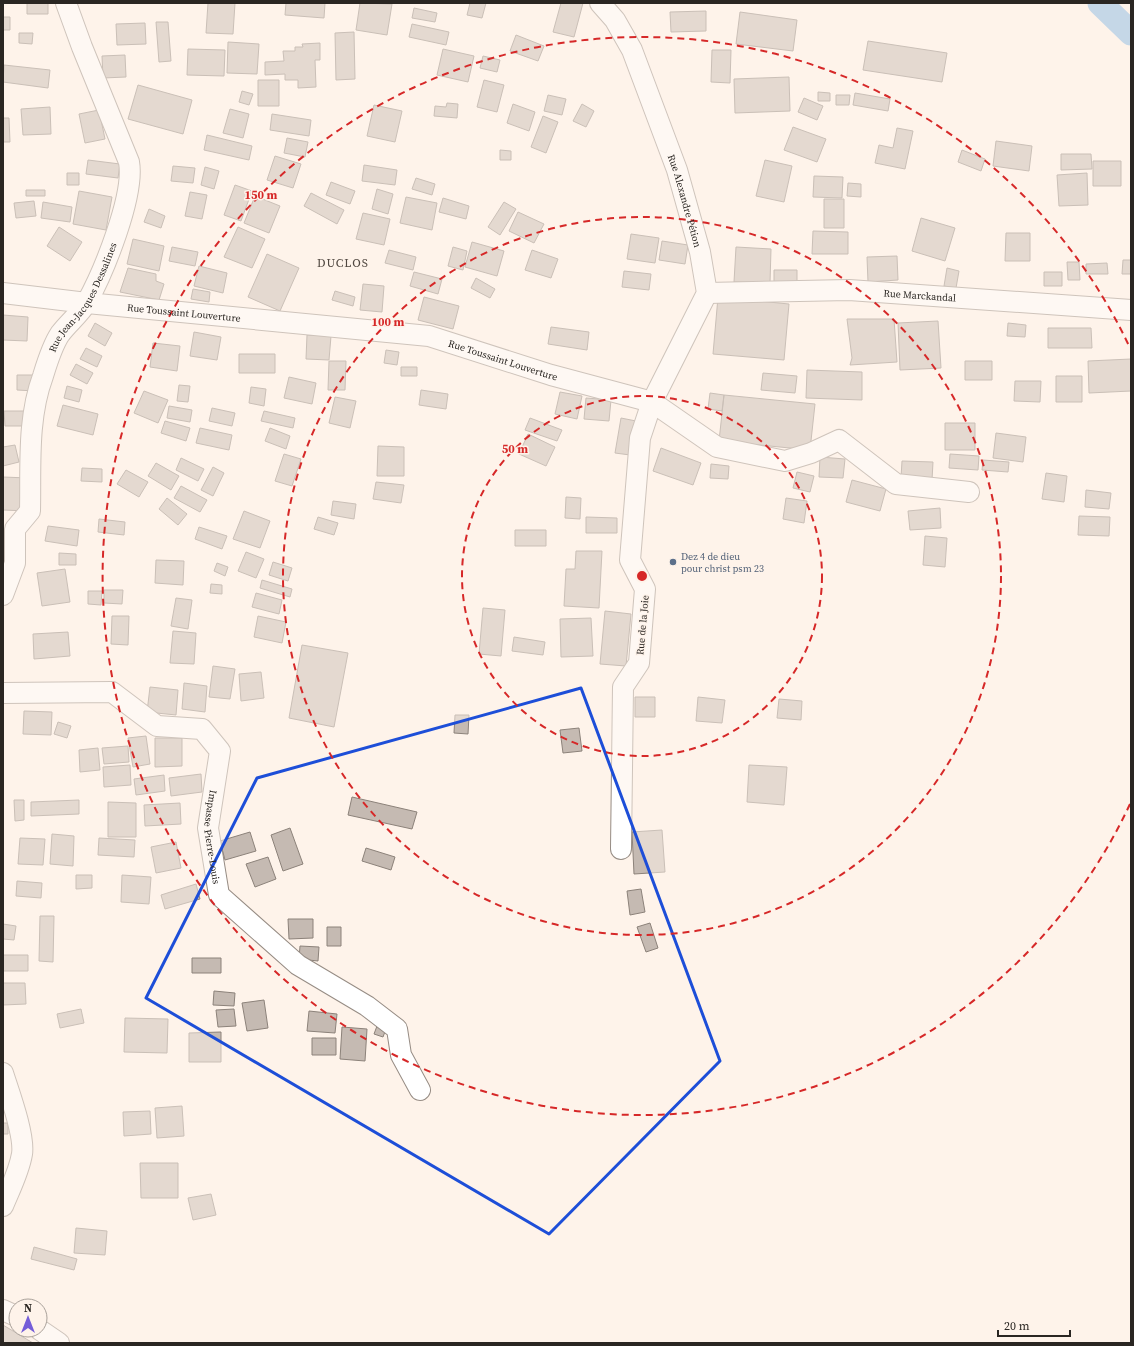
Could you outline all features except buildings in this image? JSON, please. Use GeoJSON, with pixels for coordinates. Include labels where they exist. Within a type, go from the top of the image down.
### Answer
{"type":"FeatureCollection","features":[{"type":"Feature","properties":{"kind":"street","name":"Rue Jean-Jacques Dessalines"},"geometry":{"type":"LineString","coordinates":[[3,591],[15,564],[15,528],[30,511],[32,424],[42,378],[59,335],[86,304],[106,262],[128,192],[131,172],[129,162],[82,47],[66,3]]}},
{"type":"Feature","properties":{"kind":"street","name":"Rue Alexandre Pétion"},"geometry":{"type":"LineString","coordinates":[[600,3],[616,20],[632,50],[677,170],[700,252],[707,293]]}},
{"type":"Feature","properties":{"kind":"street","name":"Rue Marckandal"},"geometry":{"type":"LineString","coordinates":[[707,293],[849,290],[1131,310]]}},
{"type":"Feature","properties":{"kind":"street","name":"Rue Toussaint Louverture"},"geometry":{"type":"LineString","coordinates":[[3,293],[86,304],[429,336],[551,375],[652,402],[717,447],[785,461],[811,453],[839,440],[896,484],[968,492]]}},
{"type":"Feature","properties":{"kind":"street"},"geometry":{"type":"LineString","coordinates":[[652,402],[707,293]]}},
{"type":"Feature","properties":{"kind":"street","name":"Rue de la Joie"},"geometry":{"type":"LineString","coordinates":[[621,849],[623,687],[639,662],[645,588],[630,560],[640,438],[652,402]]}},
{"type":"Feature","properties":{"kind":"street","name":"Impasse Pierre-Louis"},"geometry":{"type":"LineString","coordinates":[[3,694],[112,692],[157,726],[202,729],[220,751],[208,828],[219,895],[298,965],[367,1006],[397,1029],[401,1055],[420,1090]]}},
{"type":"Feature","properties":{"kind":"street"},"geometry":{"type":"LineString","coordinates":[[3,1073],[17,1120],[22,1153],[9,1173],[3,1206]]}},
{"type":"Feature","properties":{"kind":"street"},"geometry":{"type":"LineString","coordinates":[[48,1335],[59,1343]]}},
{"type":"Feature","properties":{"kind":"highlighted area"},"geometry":{"type":"Polygon","coordinates":[[[581,688],[720,1061],[549,1234],[146,998],[257,778],[581,688]]]}},
{"type":"Feature","properties":{"kind":"waterway"},"geometry":{"type":"LineString","coordinates":[[1100,3],[1131,33]]}},
{"type":"Feature","properties":{"kind":"place","name":"Dez 4 de dieu pour christ psm 23"},"geometry":{"type":"Point","coordinates":[673,562]}},
{"type":"Feature","properties":{"kind":"district","name":"DUCLOS"},"geometry":{"type":"Point","coordinates":[343,263]}}]}
